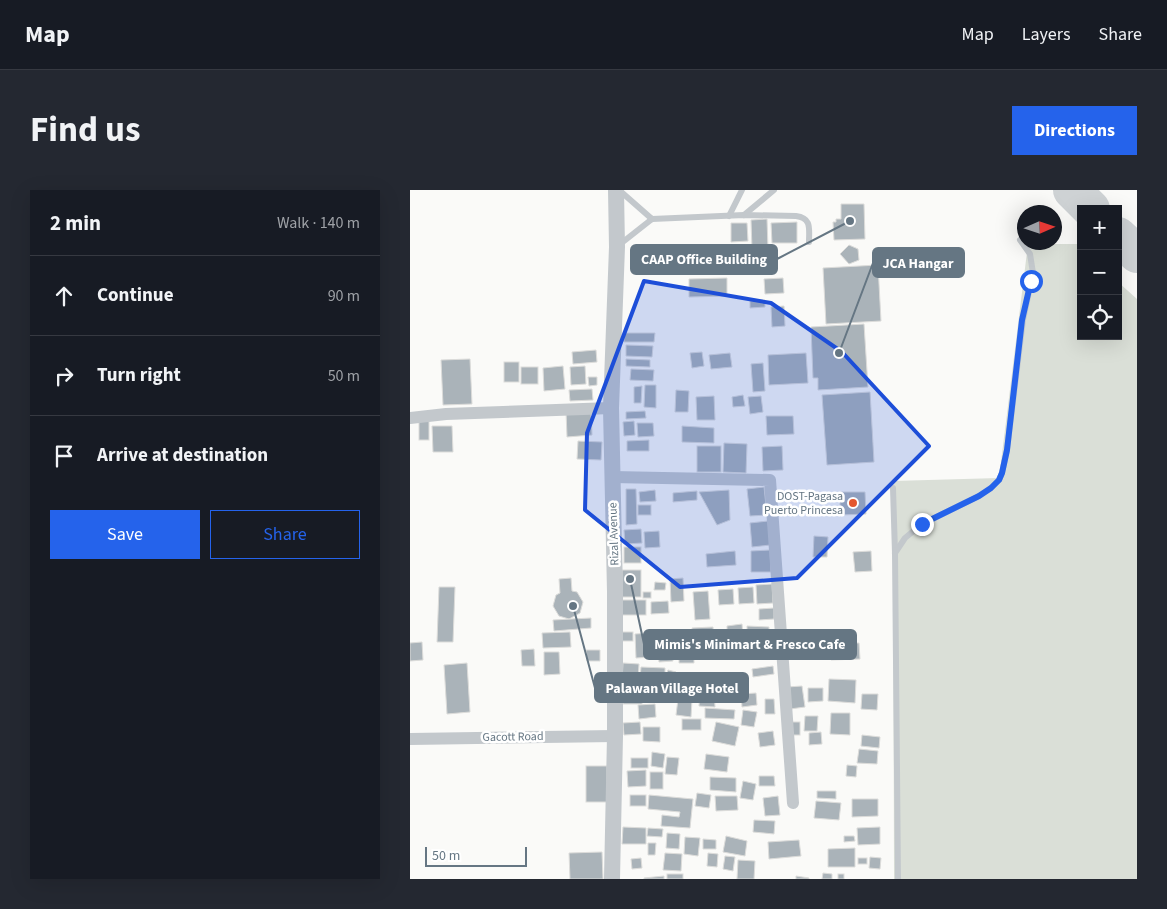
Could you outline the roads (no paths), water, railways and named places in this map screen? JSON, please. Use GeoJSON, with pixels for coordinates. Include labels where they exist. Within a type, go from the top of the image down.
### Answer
{"type":"FeatureCollection","features":[{"type":"Feature","properties":{"kind":"street","name":"Rizal Avenue"},"geometry":{"type":"LineString","coordinates":[[612,879],[616,736],[616,592],[612,478],[612,408],[617,190]]}},
{"type":"Feature","properties":{"kind":"street"},"geometry":{"type":"LineString","coordinates":[[410,418],[446,414],[612,408]]}},
{"type":"Feature","properties":{"kind":"street"},"geometry":{"type":"LineString","coordinates":[[612,478],[770,480],[793,804]]}},
{"type":"Feature","properties":{"kind":"street","name":"Gacott Road"},"geometry":{"type":"LineString","coordinates":[[410,739],[616,736]]}},
{"type":"Feature","properties":{"kind":"lane"},"geometry":{"type":"LineString","coordinates":[[617,190],[652,219]]}},
{"type":"Feature","properties":{"kind":"lane"},"geometry":{"type":"LineString","coordinates":[[729,216],[742,190]]}},
{"type":"Feature","properties":{"kind":"lane"},"geometry":{"type":"LineString","coordinates":[[744,215],[774,190]]}},
{"type":"Feature","properties":{"kind":"lane"},"geometry":{"type":"LineString","coordinates":[[617,246],[652,219],[744,215],[802,217],[809,223],[810,242]]}},
{"type":"Feature","properties":{"kind":"lane"},"geometry":{"type":"LineString","coordinates":[[895,553],[906,538],[922,524],[979,496],[999,480],[1007,450],[1022,320],[1033,273],[1030,254],[1027,250]]}},
{"type":"Feature","properties":{"kind":"lane"},"geometry":{"type":"LineString","coordinates":[[893,488],[898,879]]}},
{"type":"Feature","properties":{"kind":"place","name":"CAAP Office Building"},"geometry":{"type":"Point","coordinates":[850,221]}},
{"type":"Feature","properties":{"kind":"place","name":"JCA Hangar"},"geometry":{"type":"Point","coordinates":[839,353]}},
{"type":"Feature","properties":{"kind":"place","name":"DOST-Pagasa Puerto Princesa"},"geometry":{"type":"Point","coordinates":[853,503]}},
{"type":"Feature","properties":{"kind":"place","name":"Mimis's Minimart & Fresco Cafe"},"geometry":{"type":"Point","coordinates":[630,579]}},
{"type":"Feature","properties":{"kind":"place","name":"Palawan Village Hotel"},"geometry":{"type":"Point","coordinates":[573,606]}}]}
